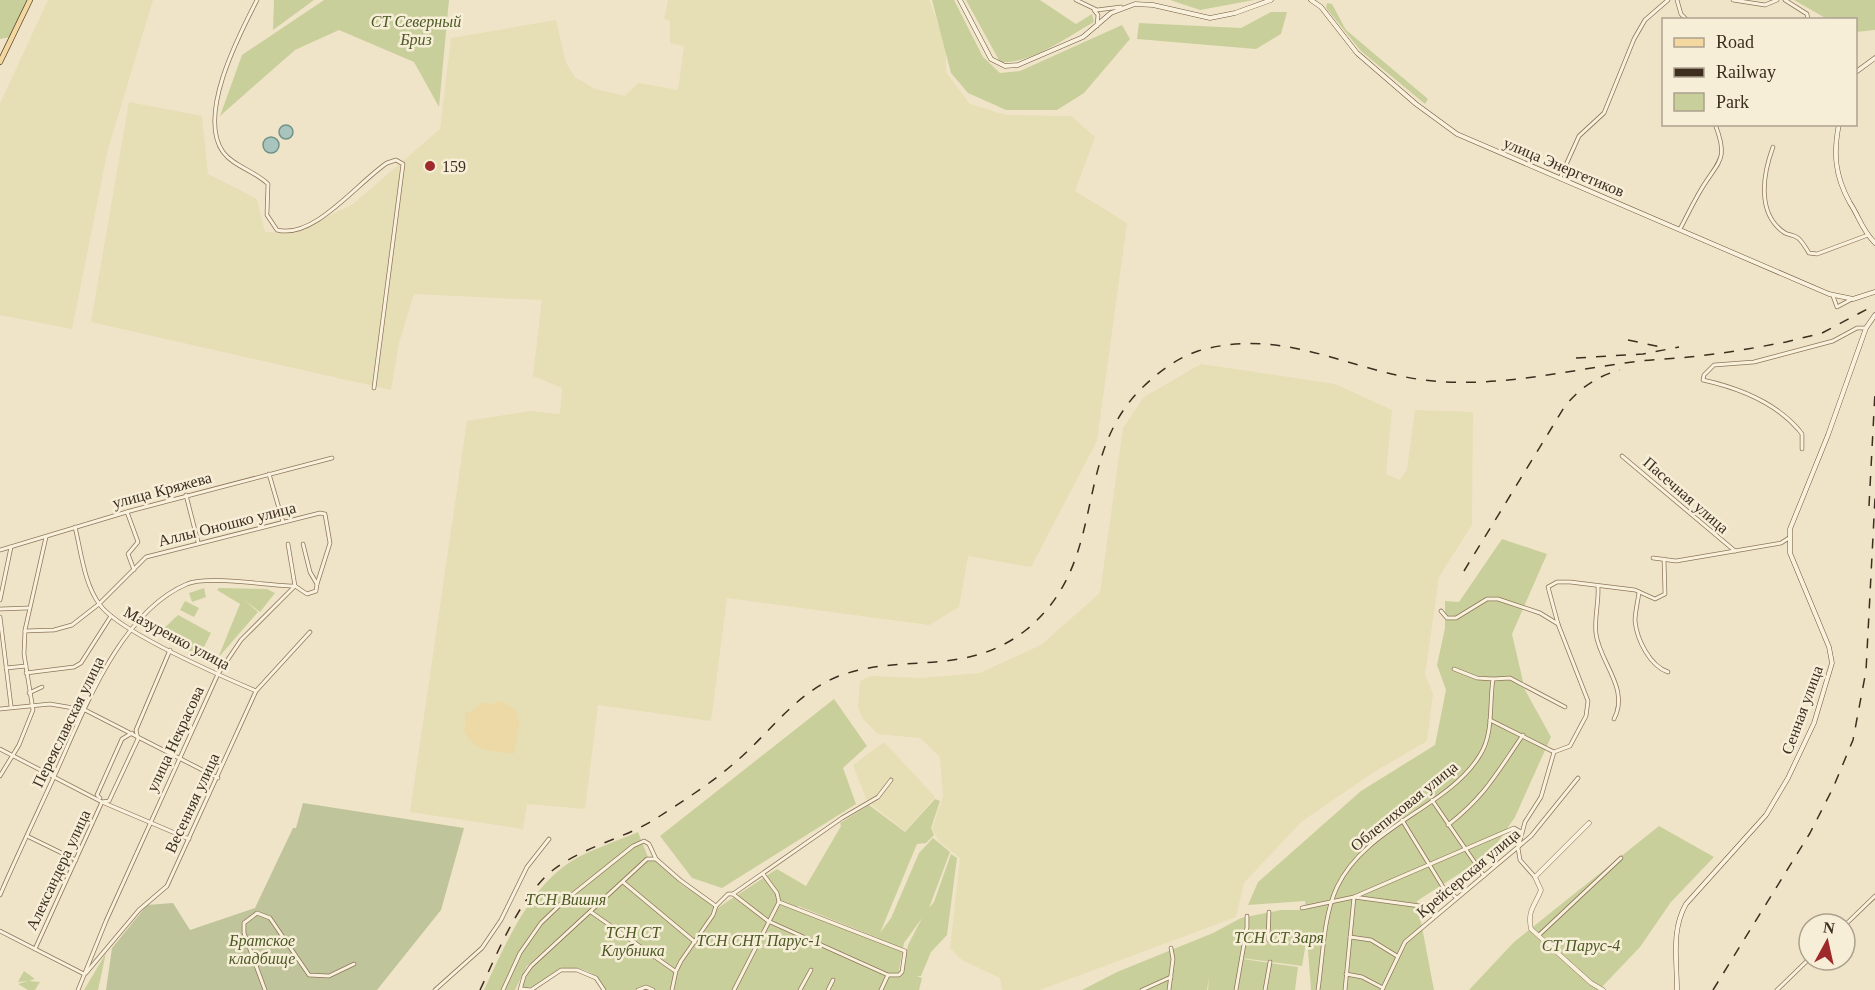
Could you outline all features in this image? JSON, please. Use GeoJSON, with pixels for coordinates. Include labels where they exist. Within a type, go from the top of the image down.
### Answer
{"type":"FeatureCollection","features":[{"type":"Feature","properties":{"kind":"main road"},"geometry":{"type":"LineString","coordinates":[[0,62],[30,0]]}},
{"type":"Feature","properties":{"kind":"main road"},"geometry":{"type":"LineString","coordinates":[[960,0],[992,58],[1005,66],[1018,65],[1083,37],[1121,7],[1135,4],[1154,5],[1210,18],[1235,13],[1271,0]]}},
{"type":"Feature","properties":{"kind":"main road","name":"улица Энергетиков"},"geometry":{"type":"LineString","coordinates":[[1315,0],[1357,52],[1416,104],[1457,134],[1833,296],[1852,299]]}},
{"type":"Feature","properties":{"kind":"main road"},"geometry":{"type":"LineString","coordinates":[[0,43],[8,47]]}},
{"type":"Feature","properties":{"kind":"main road"},"geometry":{"type":"LineString","coordinates":[[1857,71],[1875,58]]}},
{"type":"Feature","properties":{"kind":"main road"},"geometry":{"type":"LineString","coordinates":[[1839,126],[1835,164],[1846,197],[1875,243]]}},
{"type":"Feature","properties":{"kind":"main road"},"geometry":{"type":"LineString","coordinates":[[1852,299],[1875,292]]}},
{"type":"Feature","properties":{"kind":"main road"},"geometry":{"type":"LineString","coordinates":[[1789,538],[1790,529],[1828,435],[1866,328],[1875,315]]}},
{"type":"Feature","properties":{"kind":"main road","name":"Сенная улица"},"geometry":{"type":"LineString","coordinates":[[1677,990],[1677,925],[1680,914],[1686,904],[1766,815],[1803,751],[1832,663],[1829,647],[1790,553],[1789,538]]}},
{"type":"Feature","properties":{"kind":"main road"},"geometry":{"type":"LineString","coordinates":[[1588,823],[1535,877],[1541,890],[1532,905],[1529,918],[1532,929],[1591,983],[1603,990]]}},
{"type":"Feature","properties":{"kind":"street"},"geometry":{"type":"LineString","coordinates":[[256,0],[223,74],[215,103],[218,143],[224,154],[258,174],[268,184],[267,214],[277,230],[295,232],[336,205],[387,163],[396,160],[403,164],[404,173],[374,388]]}},
{"type":"Feature","properties":{"kind":"street"},"geometry":{"type":"LineString","coordinates":[[1076,0],[1098,15],[1096,26]]}},
{"type":"Feature","properties":{"kind":"street"},"geometry":{"type":"LineString","coordinates":[[1560,178],[1580,136],[1604,113],[1634,39],[1645,20],[1668,0]]}},
{"type":"Feature","properties":{"kind":"street"},"geometry":{"type":"LineString","coordinates":[[1677,0],[1681,14],[1685,18]]}},
{"type":"Feature","properties":{"kind":"street"},"geometry":{"type":"LineString","coordinates":[[1733,0],[1765,5],[1777,0]]}},
{"type":"Feature","properties":{"kind":"street"},"geometry":{"type":"LineString","coordinates":[[1785,0],[1807,14],[1808,18]]}},
{"type":"Feature","properties":{"kind":"street"},"geometry":{"type":"LineString","coordinates":[[1089,8],[1121,7]]}},
{"type":"Feature","properties":{"kind":"street"},"geometry":{"type":"LineString","coordinates":[[1680,229],[1702,187],[1720,164],[1722,151],[1715,126]]}},
{"type":"Feature","properties":{"kind":"street"},"geometry":{"type":"LineString","coordinates":[[1773,147],[1766,168],[1764,202],[1772,219],[1785,233],[1797,236],[1809,252],[1817,254],[1868,235]]}},
{"type":"Feature","properties":{"kind":"street"},"geometry":{"type":"LineString","coordinates":[[1833,296],[1837,307],[1852,299]]}},
{"type":"Feature","properties":{"kind":"street"},"geometry":{"type":"LineString","coordinates":[[1802,449],[1802,434],[1772,406],[1747,393],[1703,380],[1704,375],[1714,365],[1754,362],[1833,341],[1857,328],[1866,328]]}},
{"type":"Feature","properties":{"kind":"street","name":"Пасечная улица"},"geometry":{"type":"LineString","coordinates":[[1622,456],[1735,551]]}},
{"type":"Feature","properties":{"kind":"street","name":"улица Кряжева"},"geometry":{"type":"LineString","coordinates":[[0,550],[186,495],[332,458]]}},
{"type":"Feature","properties":{"kind":"street"},"geometry":{"type":"LineString","coordinates":[[270,474],[283,522]]}},
{"type":"Feature","properties":{"kind":"street"},"geometry":{"type":"LineString","coordinates":[[186,495],[198,542]]}},
{"type":"Feature","properties":{"kind":"street"},"geometry":{"type":"LineString","coordinates":[[127,512],[138,542],[128,554],[134,570]]}},
{"type":"Feature","properties":{"kind":"street","name":"Аллы Оношко улица"},"geometry":{"type":"LineString","coordinates":[[25,631],[54,630],[72,625],[99,604],[146,557],[198,542],[325,514],[330,543],[317,584]]}},
{"type":"Feature","properties":{"kind":"street","name":"Мазуренко улица"},"geometry":{"type":"LineString","coordinates":[[75,526],[93,593],[99,604],[111,616],[170,650],[256,691]]}},
{"type":"Feature","properties":{"kind":"street"},"geometry":{"type":"LineString","coordinates":[[0,776],[13,756],[31,719],[32,705],[26,673],[25,631],[28,608],[45,551],[46,537]]}},
{"type":"Feature","properties":{"kind":"street"},"geometry":{"type":"LineString","coordinates":[[1653,558],[1676,561],[1781,543],[1789,538]]}},
{"type":"Feature","properties":{"kind":"street"},"geometry":{"type":"LineString","coordinates":[[288,544],[295,586],[312,594],[316,591],[317,584],[310,572],[303,544]]}},
{"type":"Feature","properties":{"kind":"street"},"geometry":{"type":"LineString","coordinates":[[0,600],[11,547]]}},
{"type":"Feature","properties":{"kind":"street"},"geometry":{"type":"LineString","coordinates":[[1490,720],[1556,751],[1570,746],[1586,716],[1588,701],[1558,624],[1548,588],[1559,582],[1598,586],[1639,592],[1655,599],[1665,594],[1664,559]]}},
{"type":"Feature","properties":{"kind":"street","name":"Переяславская улица"},"geometry":{"type":"LineString","coordinates":[[0,895],[85,710],[110,662],[132,630],[155,605],[188,583],[206,580],[295,586]]}},
{"type":"Feature","properties":{"kind":"street","name":"улица Некрасова"},"geometry":{"type":"LineString","coordinates":[[78,990],[218,674],[241,640],[295,586]]}},
{"type":"Feature","properties":{"kind":"street"},"geometry":{"type":"LineString","coordinates":[[1598,586],[1596,630],[1598,646],[1605,655],[1618,691],[1619,708],[1614,719]]}},
{"type":"Feature","properties":{"kind":"street"},"geometry":{"type":"LineString","coordinates":[[1639,592],[1635,621],[1643,645],[1651,661],[1668,672]]}},
{"type":"Feature","properties":{"kind":"street"},"geometry":{"type":"LineString","coordinates":[[1441,611],[1447,618],[1456,618],[1479,602],[1498,599],[1540,613],[1558,624]]}},
{"type":"Feature","properties":{"kind":"street"},"geometry":{"type":"LineString","coordinates":[[0,609],[28,608]]}},
{"type":"Feature","properties":{"kind":"street"},"geometry":{"type":"LineString","coordinates":[[26,673],[74,667],[81,663],[111,616]]}},
{"type":"Feature","properties":{"kind":"street"},"geometry":{"type":"LineString","coordinates":[[0,617],[11,706]]}},
{"type":"Feature","properties":{"kind":"street","name":"Весенняя улица"},"geometry":{"type":"LineString","coordinates":[[85,974],[139,910],[167,886],[256,691],[310,632]]}},
{"type":"Feature","properties":{"kind":"street","name":"Александера улица"},"geometry":{"type":"LineString","coordinates":[[134,732],[170,650]]}},
{"type":"Feature","properties":{"kind":"street"},"geometry":{"type":"LineString","coordinates":[[6,668],[26,666]]}},
{"type":"Feature","properties":{"kind":"street"},"geometry":{"type":"LineString","coordinates":[[1454,669],[1477,678],[1510,678],[1566,706]]}},
{"type":"Feature","properties":{"kind":"street","name":"Облепиховая улица"},"geometry":{"type":"LineString","coordinates":[[1318,990],[1331,904],[1338,885],[1362,853],[1402,820],[1464,775],[1481,754],[1490,720],[1489,702],[1493,679]]}},
{"type":"Feature","properties":{"kind":"street"},"geometry":{"type":"LineString","coordinates":[[29,693],[42,687]]}},
{"type":"Feature","properties":{"kind":"street"},"geometry":{"type":"LineString","coordinates":[[0,709],[32,705],[85,710],[134,732],[218,778]]}},
{"type":"Feature","properties":{"kind":"street","name":"Александера улица"},"geometry":{"type":"LineString","coordinates":[[102,801],[109,801],[138,739],[134,732]]}},
{"type":"Feature","properties":{"kind":"street","name":"Александера улица"},"geometry":{"type":"LineString","coordinates":[[102,801],[97,795],[122,739],[126,734],[134,732]]}},
{"type":"Feature","properties":{"kind":"street"},"geometry":{"type":"LineString","coordinates":[[1448,825],[1474,805],[1487,790],[1523,735]]}},
{"type":"Feature","properties":{"kind":"street"},"geometry":{"type":"LineString","coordinates":[[0,749],[102,801],[189,839]]}},
{"type":"Feature","properties":{"kind":"street"},"geometry":{"type":"LineString","coordinates":[[1518,848],[1525,822],[1541,797],[1556,751]]}},
{"type":"Feature","properties":{"kind":"street","name":"Крейсерская улица"},"geometry":{"type":"LineString","coordinates":[[1382,989],[1405,942],[1531,836],[1578,778]]}},
{"type":"Feature","properties":{"kind":"street"},"geometry":{"type":"LineString","coordinates":[[672,990],[676,971],[713,915],[716,906],[728,894],[733,894],[850,813],[878,797],[891,780]]}},
{"type":"Feature","properties":{"kind":"street"},"geometry":{"type":"LineString","coordinates":[[1432,800],[1463,849],[1484,876]]}},
{"type":"Feature","properties":{"kind":"street","name":"Александера улица"},"geometry":{"type":"LineString","coordinates":[[35,949],[102,801]]}},
{"type":"Feature","properties":{"kind":"street"},"geometry":{"type":"LineString","coordinates":[[1402,820],[1443,887],[1456,898]]}},
{"type":"Feature","properties":{"kind":"street"},"geometry":{"type":"LineString","coordinates":[[1302,908],[1331,904],[1354,897],[1514,828],[1522,832]]}},
{"type":"Feature","properties":{"kind":"street"},"geometry":{"type":"LineString","coordinates":[[27,836],[76,860]]}},
{"type":"Feature","properties":{"kind":"street"},"geometry":{"type":"LineString","coordinates":[[435,990],[482,948],[501,920],[526,867],[549,839]]}},
{"type":"Feature","properties":{"kind":"street"},"geometry":{"type":"LineString","coordinates":[[503,990],[531,937],[562,903],[621,859],[633,846],[644,841],[649,844],[656,858],[680,880],[716,906]]}},
{"type":"Feature","properties":{"kind":"street","name":"Крейсерская улица"},"geometry":{"type":"LineString","coordinates":[[1518,848],[1520,860],[1535,877]]}},
{"type":"Feature","properties":{"kind":"street"},"geometry":{"type":"LineString","coordinates":[[604,990],[592,974],[561,970],[531,990],[521,989],[524,976],[531,966],[640,865],[647,859],[656,858]]}},
{"type":"Feature","properties":{"kind":"street"},"geometry":{"type":"LineString","coordinates":[[1539,935],[1621,858]]}},
{"type":"Feature","properties":{"kind":"street"},"geometry":{"type":"LineString","coordinates":[[734,990],[779,902],[777,893],[763,874]]}},
{"type":"Feature","properties":{"kind":"street"},"geometry":{"type":"LineString","coordinates":[[623,882],[694,942]]}},
{"type":"Feature","properties":{"kind":"street"},"geometry":{"type":"LineString","coordinates":[[733,894],[768,921],[888,975],[899,975],[902,972],[905,951],[779,902]]}},
{"type":"Feature","properties":{"kind":"street"},"geometry":{"type":"LineString","coordinates":[[1857,913],[1875,896]]}},
{"type":"Feature","properties":{"kind":"street"},"geometry":{"type":"LineString","coordinates":[[1354,897],[1420,906]]}},
{"type":"Feature","properties":{"kind":"street"},"geometry":{"type":"LineString","coordinates":[[1345,990],[1354,897]]}},
{"type":"Feature","properties":{"kind":"street"},"geometry":{"type":"LineString","coordinates":[[591,912],[676,971]]}},
{"type":"Feature","properties":{"kind":"street"},"geometry":{"type":"LineString","coordinates":[[1268,940],[1269,912]]}},
{"type":"Feature","properties":{"kind":"street"},"geometry":{"type":"LineString","coordinates":[[265,990],[244,933],[244,923],[257,913],[270,918],[309,975],[329,976],[354,964]]}},
{"type":"Feature","properties":{"kind":"street"},"geometry":{"type":"LineString","coordinates":[[1236,990],[1247,916]]}},
{"type":"Feature","properties":{"kind":"street"},"geometry":{"type":"LineString","coordinates":[[0,931],[85,974]]}},
{"type":"Feature","properties":{"kind":"street"},"geometry":{"type":"LineString","coordinates":[[1350,937],[1371,940],[1397,956]]}},
{"type":"Feature","properties":{"kind":"street"},"geometry":{"type":"LineString","coordinates":[[1169,990],[1173,959],[1171,948]]}},
{"type":"Feature","properties":{"kind":"street"},"geometry":{"type":"LineString","coordinates":[[1265,990],[1269,962]]}},
{"type":"Feature","properties":{"kind":"street"},"geometry":{"type":"LineString","coordinates":[[800,990],[810,970]]}},
{"type":"Feature","properties":{"kind":"street"},"geometry":{"type":"LineString","coordinates":[[1777,990],[1797,971]]}},
{"type":"Feature","properties":{"kind":"street"},"geometry":{"type":"LineString","coordinates":[[1346,974],[1362,977],[1382,989]]}},
{"type":"Feature","properties":{"kind":"street"},"geometry":{"type":"LineString","coordinates":[[881,990],[888,975]]}},
{"type":"Feature","properties":{"kind":"street"},"geometry":{"type":"LineString","coordinates":[[1142,990],[1171,977]]}},
{"type":"Feature","properties":{"kind":"street"},"geometry":{"type":"LineString","coordinates":[[828,990],[833,980]]}},
{"type":"Feature","properties":{"kind":"street"},"geometry":{"type":"LineString","coordinates":[[638,990],[645,987],[653,990]]}},
{"type":"Feature","properties":{"kind":"shaded area"},"geometry":{"type":"Polygon","coordinates":[[[48,0],[153,0],[108,149],[72,329],[0,315],[0,104],[48,0]]]}},
{"type":"Feature","properties":{"kind":"shaded area"},"geometry":{"type":"Polygon","coordinates":[[[668,0],[929,0],[946,45],[946,72],[970,104],[1006,115],[1071,116],[1095,137],[1075,191],[1127,223],[1097,441],[1031,567],[968,556],[959,607],[929,625],[727,598],[711,721],[598,705],[585,809],[527,804],[523,829],[410,812],[467,421],[530,411],[560,414],[562,388],[533,376],[542,300],[414,294],[399,343],[391,390],[91,322],[129,102],[202,116],[208,174],[257,199],[265,232],[295,233],[353,204],[440,129],[451,38],[556,20],[566,63],[575,77],[595,89],[625,96],[638,83],[678,90],[684,46],[670,43],[670,21],[664,19],[668,0]]]}},
{"type":"Feature","properties":{"kind":"shaded area"},"geometry":{"type":"Polygon","coordinates":[[[1201,364],[1335,384],[1392,410],[1386,474],[1400,480],[1407,469],[1415,410],[1473,412],[1472,525],[1439,577],[1425,675],[1433,694],[1427,741],[1374,772],[1301,822],[1244,883],[1236,917],[1040,990],[1002,990],[1000,978],[962,960],[950,948],[960,858],[939,841],[932,829],[943,796],[940,757],[920,738],[878,734],[863,719],[858,708],[860,681],[870,676],[921,678],[980,673],[1041,645],[1100,593],[1123,428],[1144,397],[1201,364]]]}},
{"type":"Feature","properties":{"kind":"shaded area"},"geometry":{"type":"Polygon","coordinates":[[[884,742],[935,797],[905,831],[867,801],[853,765],[884,742]]]}},
{"type":"Feature","properties":{"kind":"green space"},"geometry":{"type":"Polygon","coordinates":[[[0,0],[27,0],[11,37],[0,39],[0,0]]]}},
{"type":"Feature","properties":{"kind":"green space"},"geometry":{"type":"Polygon","coordinates":[[[274,0],[314,0],[273,30],[274,0]]]}},
{"type":"Feature","properties":{"kind":"green space","name":"СТ Северный Бриз"},"geometry":{"type":"Polygon","coordinates":[[[324,0],[449,0],[439,107],[414,62],[339,30],[295,50],[220,116],[242,55],[324,0]]]}},
{"type":"Feature","properties":{"kind":"green space"},"geometry":{"type":"Polygon","coordinates":[[[932,0],[954,0],[983,57],[1000,73],[1020,71],[1122,25],[1130,39],[1084,93],[1057,110],[1006,110],[968,93],[951,73],[932,0]]]}},
{"type":"Feature","properties":{"kind":"green space"},"geometry":{"type":"Polygon","coordinates":[[[966,0],[1040,0],[1076,24],[1092,14],[1094,22],[1037,54],[1024,59],[1000,62],[966,0]]]}},
{"type":"Feature","properties":{"kind":"green space"},"geometry":{"type":"Polygon","coordinates":[[[1170,0],[1254,0],[1200,10],[1170,0]]]}},
{"type":"Feature","properties":{"kind":"green space"},"geometry":{"type":"Polygon","coordinates":[[[1794,0],[1875,0],[1875,30],[1857,32],[1857,18],[1825,18],[1794,0]]]}},
{"type":"Feature","properties":{"kind":"green space"},"geometry":{"type":"Polygon","coordinates":[[[1327,3],[1332,4],[1346,30],[1428,99],[1425,104],[1361,51],[1326,8],[1327,3]]]}},
{"type":"Feature","properties":{"kind":"green space"},"geometry":{"type":"Polygon","coordinates":[[[1271,12],[1287,12],[1281,34],[1256,49],[1137,39],[1139,23],[1241,28],[1271,12]]]}},
{"type":"Feature","properties":{"kind":"green space","name":"ТСН СТ Заря"},"geometry":{"type":"Polygon","coordinates":[[[1502,539],[1547,554],[1512,634],[1525,690],[1551,737],[1515,817],[1490,854],[1417,901],[1434,990],[1311,990],[1307,937],[1302,966],[1241,958],[1235,990],[1208,990],[1209,978],[1207,990],[1082,990],[1117,972],[1213,933],[1241,918],[1281,910],[1306,910],[1305,901],[1248,905],[1258,882],[1361,791],[1435,745],[1446,690],[1437,665],[1445,628],[1445,601],[1459,602],[1502,539]]]}},
{"type":"Feature","properties":{"kind":"green space"},"geometry":{"type":"Polygon","coordinates":[[[204,588],[206,597],[192,602],[189,593],[204,588]]]}},
{"type":"Feature","properties":{"kind":"green space"},"geometry":{"type":"Polygon","coordinates":[[[219,588],[267,589],[275,593],[260,612],[244,600],[258,612],[218,658],[240,604],[217,590],[219,588]]]}},
{"type":"Feature","properties":{"kind":"green space"},"geometry":{"type":"Polygon","coordinates":[[[185,601],[199,608],[194,617],[180,610],[185,601]]]}},
{"type":"Feature","properties":{"kind":"green space"},"geometry":{"type":"Polygon","coordinates":[[[178,615],[211,633],[199,657],[159,633],[178,615]]]}},
{"type":"Feature","properties":{"kind":"green space"},"geometry":{"type":"Polygon","coordinates":[[[834,699],[867,746],[843,768],[856,804],[722,888],[692,878],[660,836],[834,699]]]}},
{"type":"Feature","properties":{"kind":"green space","name":"ТСН СНТ Парус-1"},"geometry":{"type":"Polygon","coordinates":[[[935,799],[940,801],[931,828],[934,835],[926,843],[917,844],[880,933],[891,918],[919,853],[933,838],[950,852],[929,908],[934,902],[951,854],[957,858],[947,935],[931,952],[921,976],[917,976],[922,978],[919,990],[674,990],[677,970],[719,907],[777,869],[806,886],[841,826],[840,823],[869,805],[905,832],[935,799]],[[798,906],[796,908],[877,940],[878,938],[798,906]],[[922,918],[904,943],[899,970],[903,972],[908,945],[922,918]]]}},
{"type":"Feature","properties":{"kind":"green space","name":"Братское кладбище"},"geometry":{"type":"Polygon","coordinates":[[[303,803],[464,828],[441,910],[377,990],[106,990],[112,948],[147,905],[173,903],[190,930],[255,908],[293,828],[296,828],[303,803]]]}},
{"type":"Feature","properties":{"kind":"green space","name":"СТ Парус-4"},"geometry":{"type":"Polygon","coordinates":[[[1659,826],[1714,857],[1671,902],[1640,947],[1599,990],[1469,990],[1514,942],[1659,826]]]}},
{"type":"Feature","properties":{"kind":"green space","name":"ТСН Вишня"},"geometry":{"type":"Polygon","coordinates":[[[638,832],[648,857],[527,966],[515,990],[484,990],[499,957],[527,907],[550,879],[580,856],[638,832]]]}},
{"type":"Feature","properties":{"kind":"green space","name":"ТСН СТ Клубника"},"geometry":{"type":"Polygon","coordinates":[[[648,860],[655,860],[681,884],[714,906],[707,922],[675,968],[671,990],[606,990],[596,976],[573,968],[564,970],[532,987],[523,988],[523,982],[535,963],[648,860]]]}},
{"type":"Feature","properties":{"kind":"green space"},"geometry":{"type":"Polygon","coordinates":[[[106,953],[98,990],[84,990],[106,953]]]}},
{"type":"Feature","properties":{"kind":"green space"},"geometry":{"type":"Polygon","coordinates":[[[1243,959],[1298,967],[1295,990],[1238,990],[1243,959]]]}},
{"type":"Feature","properties":{"kind":"green space"},"geometry":{"type":"Polygon","coordinates":[[[24,971],[35,979],[29,981],[40,982],[35,990],[28,990],[18,984],[28,981],[18,982],[24,971]]]}},
{"type":"Feature","properties":{"kind":"sand"},"geometry":{"type":"Polygon","coordinates":[[[502,701],[516,710],[519,724],[514,754],[480,748],[463,730],[466,727],[465,712],[469,713],[483,702],[493,704],[502,701]]]}},
{"type":"Feature","properties":{"kind":"water"},"geometry":{"type":"Polygon","coordinates":[[[283,125],[289,125],[293,132],[289,139],[283,139],[279,135],[279,129],[283,125]]]}},
{"type":"Feature","properties":{"kind":"water"},"geometry":{"type":"Polygon","coordinates":[[[271,137],[279,145],[271,153],[263,145],[271,137]]]}},
{"type":"Feature","properties":{"kind":"railway"},"geometry":{"type":"LineString","coordinates":[[480,990],[516,916],[545,877],[571,858],[646,824],[701,789],[739,759],[785,713],[810,692],[839,676],[863,669],[934,662],[980,654],[1003,645],[1026,630],[1052,603],[1070,573],[1081,541],[1106,444],[1121,414],[1144,386],[1183,357],[1198,351],[1232,344],[1263,344],[1294,348],[1413,378],[1446,382],[1495,381],[1640,361],[1713,354],[1786,342],[1822,333],[1875,305]]}},
{"type":"Feature","properties":{"kind":"railway"},"geometry":{"type":"LineString","coordinates":[[1628,340],[1661,347]]}},
{"type":"Feature","properties":{"kind":"railway"},"geometry":{"type":"LineString","coordinates":[[1576,358],[1643,354],[1679,347]]}},
{"type":"Feature","properties":{"kind":"railway"},"geometry":{"type":"LineString","coordinates":[[1464,571],[1565,406],[1589,384],[1620,370]]}},
{"type":"Feature","properties":{"kind":"railway"},"geometry":{"type":"LineString","coordinates":[[1869,506],[1875,392]]}},
{"type":"Feature","properties":{"kind":"railway"},"geometry":{"type":"LineString","coordinates":[[1713,990],[1810,833],[1833,788],[1853,740],[1866,671],[1875,498]]}},
{"type":"Feature","properties":{"kind":"place","name":"159"},"geometry":{"type":"Point","coordinates":[430,166]}}]}
